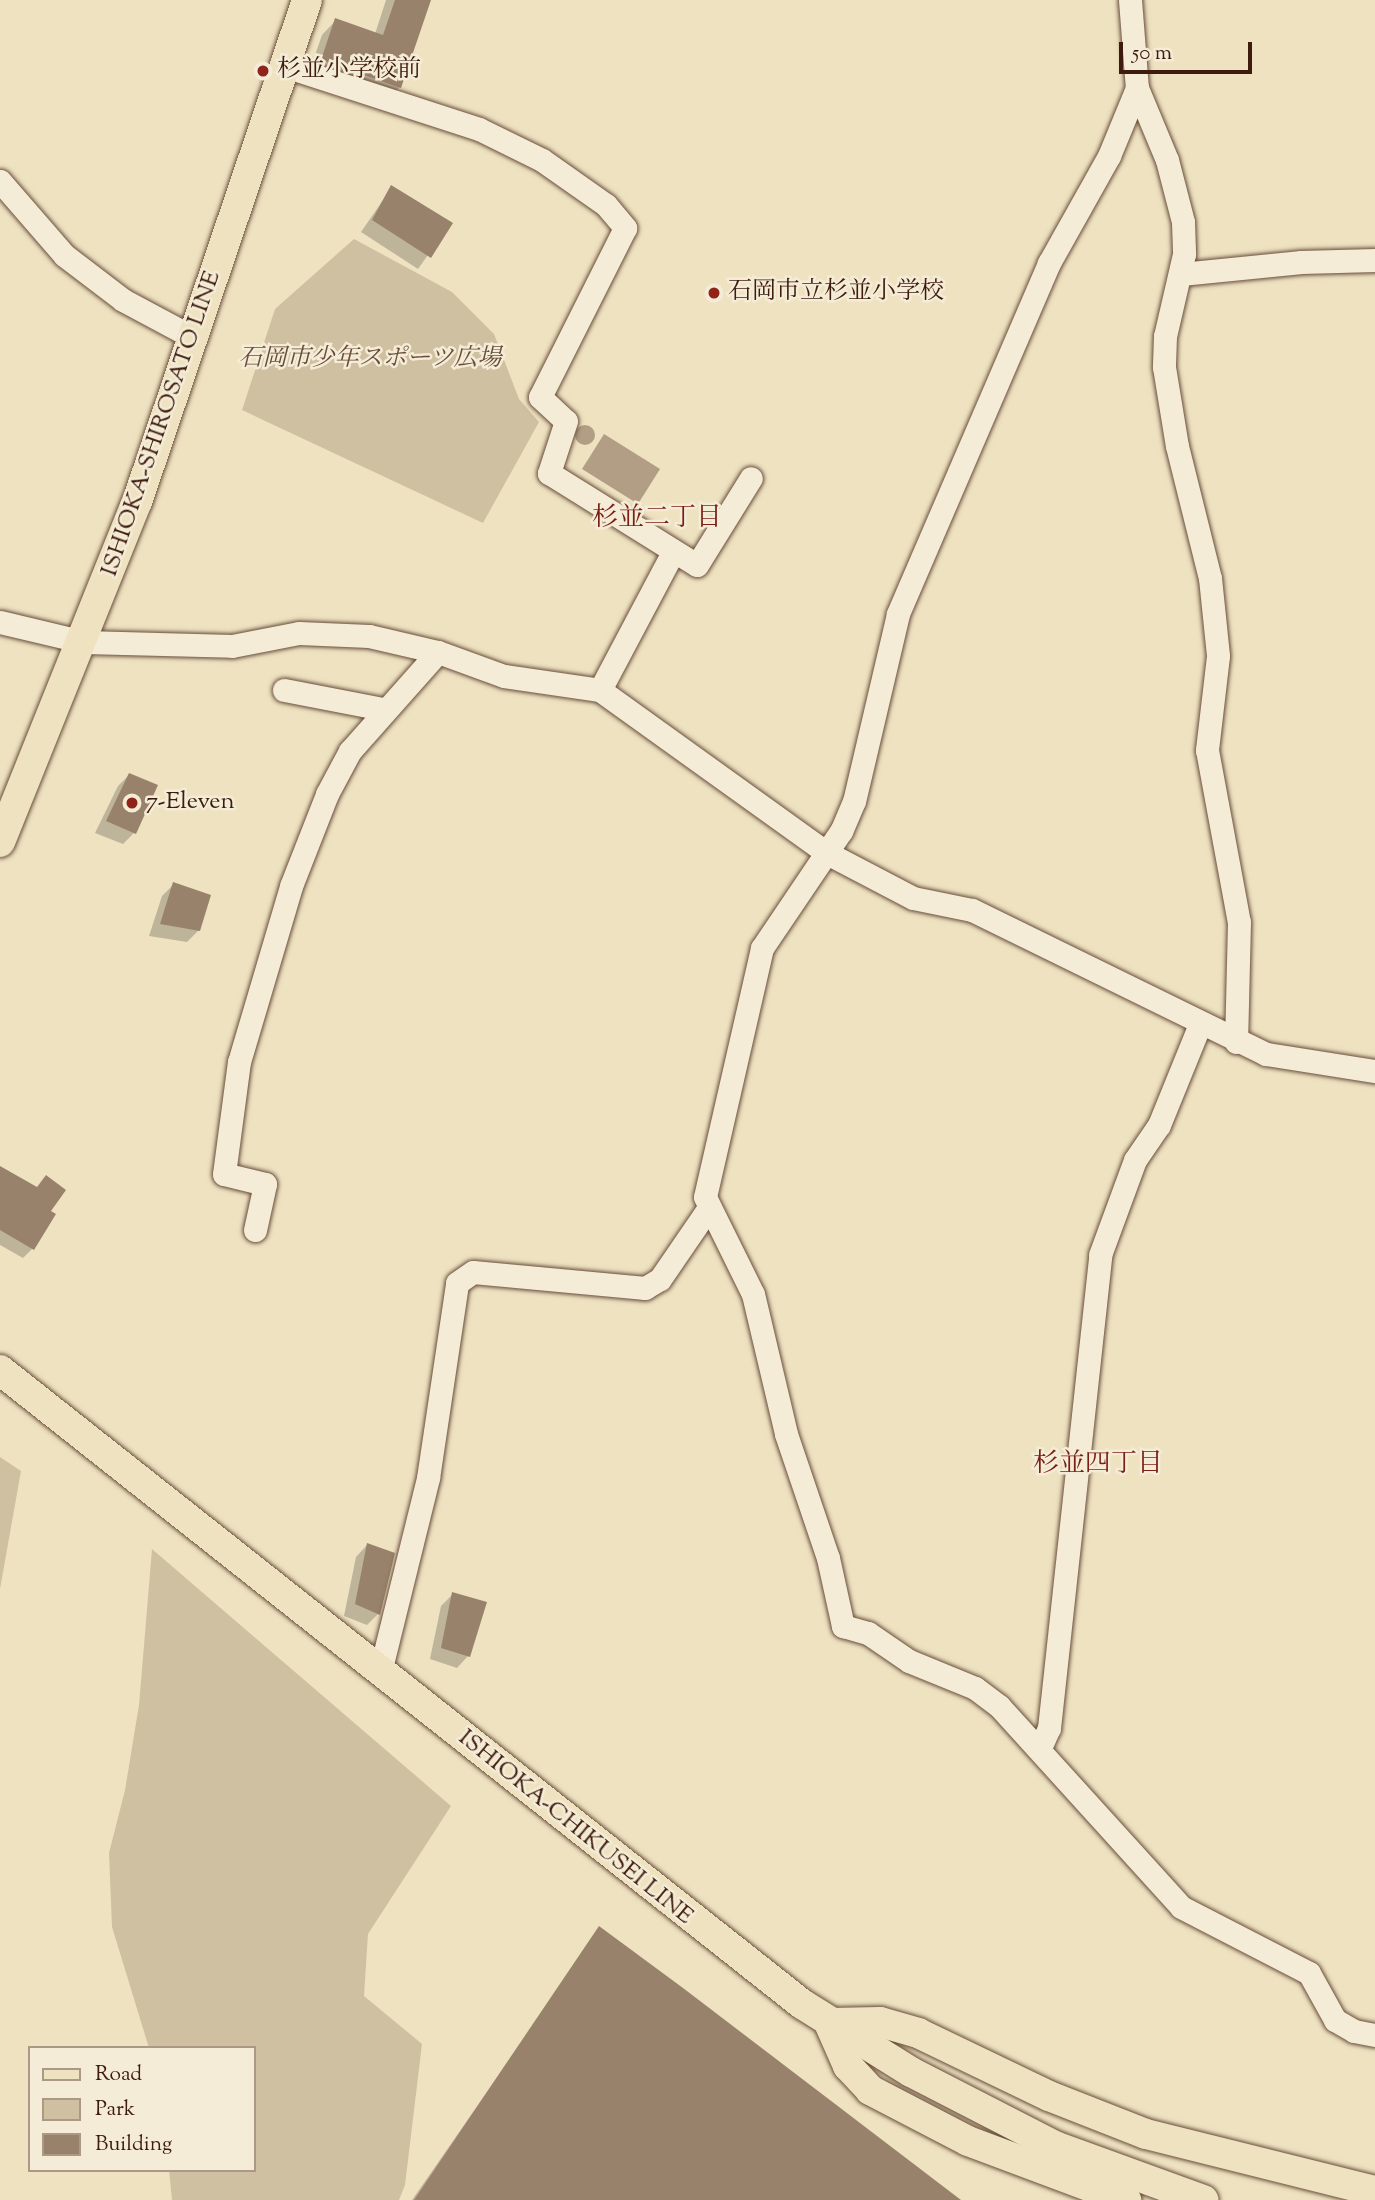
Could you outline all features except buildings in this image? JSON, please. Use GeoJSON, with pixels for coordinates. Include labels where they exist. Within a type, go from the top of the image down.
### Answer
{"type":"FeatureCollection","features":[{"type":"Feature","properties":{"kind":"main road","name":"ISHIOKA-SHIROSATO LINE"},"geometry":{"type":"LineString","coordinates":[[0,842],[84,642],[194,338],[307,0]]}},
{"type":"Feature","properties":{"kind":"main road","name":"ISHIOKA-CHIKUSEI LINE"},"geometry":{"type":"LineString","coordinates":[[0,1370],[678,1911],[829,2023],[962,2100],[1055,2146],[1203,2200]]}},
{"type":"Feature","properties":{"kind":"main road"},"geometry":{"type":"LineString","coordinates":[[1126,2200],[968,2141],[870,2090],[849,2066],[829,2023],[880,2022],[918,2032],[1049,2096],[1146,2134],[1375,2191]]}},
{"type":"Feature","properties":{"kind":"street"},"geometry":{"type":"LineString","coordinates":[[1130,0],[1137,88],[1177,190],[1183,222],[1181,274],[1165,336],[1164,367],[1174,435],[1210,578],[1218,656],[1207,750],[1239,922],[1236,1042]]}},
{"type":"Feature","properties":{"kind":"street"},"geometry":{"type":"LineString","coordinates":[[285,66],[479,129],[542,160],[613,212],[625,228],[540,397],[566,421],[549,473],[697,565],[751,478]]}},
{"type":"Feature","properties":{"kind":"street"},"geometry":{"type":"LineString","coordinates":[[1137,88],[1109,156],[1049,263],[898,614],[854,801],[827,853],[762,948],[705,1197],[708,1209],[753,1294],[786,1434],[828,1558],[843,1626],[868,1633],[909,1661],[975,1688],[1040,1748],[1181,1907],[1309,1973],[1335,2020],[1354,2031],[1375,2035]]}},
{"type":"Feature","properties":{"kind":"street"},"geometry":{"type":"LineString","coordinates":[[0,181],[64,255],[123,300],[194,338]]}},
{"type":"Feature","properties":{"kind":"street"},"geometry":{"type":"LineString","coordinates":[[1181,274],[1313,261],[1375,260]]}},
{"type":"Feature","properties":{"kind":"street"},"geometry":{"type":"LineString","coordinates":[[600,690],[673,552]]}},
{"type":"Feature","properties":{"kind":"street"},"geometry":{"type":"LineString","coordinates":[[0,622],[84,642],[232,646],[299,633],[369,636],[438,652],[504,676],[600,690],[827,853],[913,898],[972,910],[1236,1042],[1266,1054],[1375,1071]]}},
{"type":"Feature","properties":{"kind":"street"},"geometry":{"type":"LineString","coordinates":[[255,1230],[265,1184],[224,1174],[239,1062],[291,886],[327,794],[350,751],[383,709],[438,652]]}},
{"type":"Feature","properties":{"kind":"street"},"geometry":{"type":"LineString","coordinates":[[284,690],[383,709]]}},
{"type":"Feature","properties":{"kind":"street"},"geometry":{"type":"LineString","coordinates":[[1040,1748],[1049,1728],[1100,1255],[1135,1160],[1158,1125],[1200,1024]]}},
{"type":"Feature","properties":{"kind":"street"},"geometry":{"type":"LineString","coordinates":[[380,1672],[428,1478],[457,1283],[473,1272],[645,1289],[660,1279],[708,1209]]}},
{"type":"Feature","properties":{"kind":"street"},"geometry":{"type":"LineString","coordinates":[[1373,2200],[1375,2191]]}},
{"type":"Feature","properties":{"kind":"green space","name":"石岡市少年スポーツ広場"},"geometry":{"type":"Polygon","coordinates":[[[354,239],[452,292],[494,334],[519,399],[539,422],[483,523],[242,410],[275,309],[354,239]]]}},
{"type":"Feature","properties":{"kind":"green space"},"geometry":{"type":"Polygon","coordinates":[[[0,1457],[21,1471],[0,1589],[0,1457]]]}},
{"type":"Feature","properties":{"kind":"green space"},"geometry":{"type":"Polygon","coordinates":[[[152,1549],[451,1806],[368,1934],[364,1996],[422,2044],[405,2185],[399,2200],[172,2200],[169,2172],[256,2172],[256,2046],[148,2046],[112,1927],[109,1853],[125,1790],[139,1705],[152,1549]]]}},
{"type":"Feature","properties":{"kind":"shaded area"},"geometry":{"type":"Polygon","coordinates":[[[585,425],[592,428],[595,435],[592,442],[585,445],[578,442],[575,435],[578,428],[585,425]]]}},
{"type":"Feature","properties":{"kind":"shaded area"},"geometry":{"type":"Polygon","coordinates":[[[604,434],[660,469],[638,504],[582,469],[604,434]]]}},
{"type":"Feature","properties":{"kind":"place","name":"杉並小学校前"},"geometry":{"type":"Point","coordinates":[263,71]}},
{"type":"Feature","properties":{"kind":"place","name":"石岡市立杉並小学校"},"geometry":{"type":"Point","coordinates":[714,293]}},
{"type":"Feature","properties":{"kind":"place","name":"7-Eleven"},"geometry":{"type":"Point","coordinates":[132,803]}},
{"type":"Feature","properties":{"kind":"district","name":"杉並二丁目"},"geometry":{"type":"Point","coordinates":[657,519]}},
{"type":"Feature","properties":{"kind":"district","name":"杉並四丁目"},"geometry":{"type":"Point","coordinates":[1098,1465]}}]}
